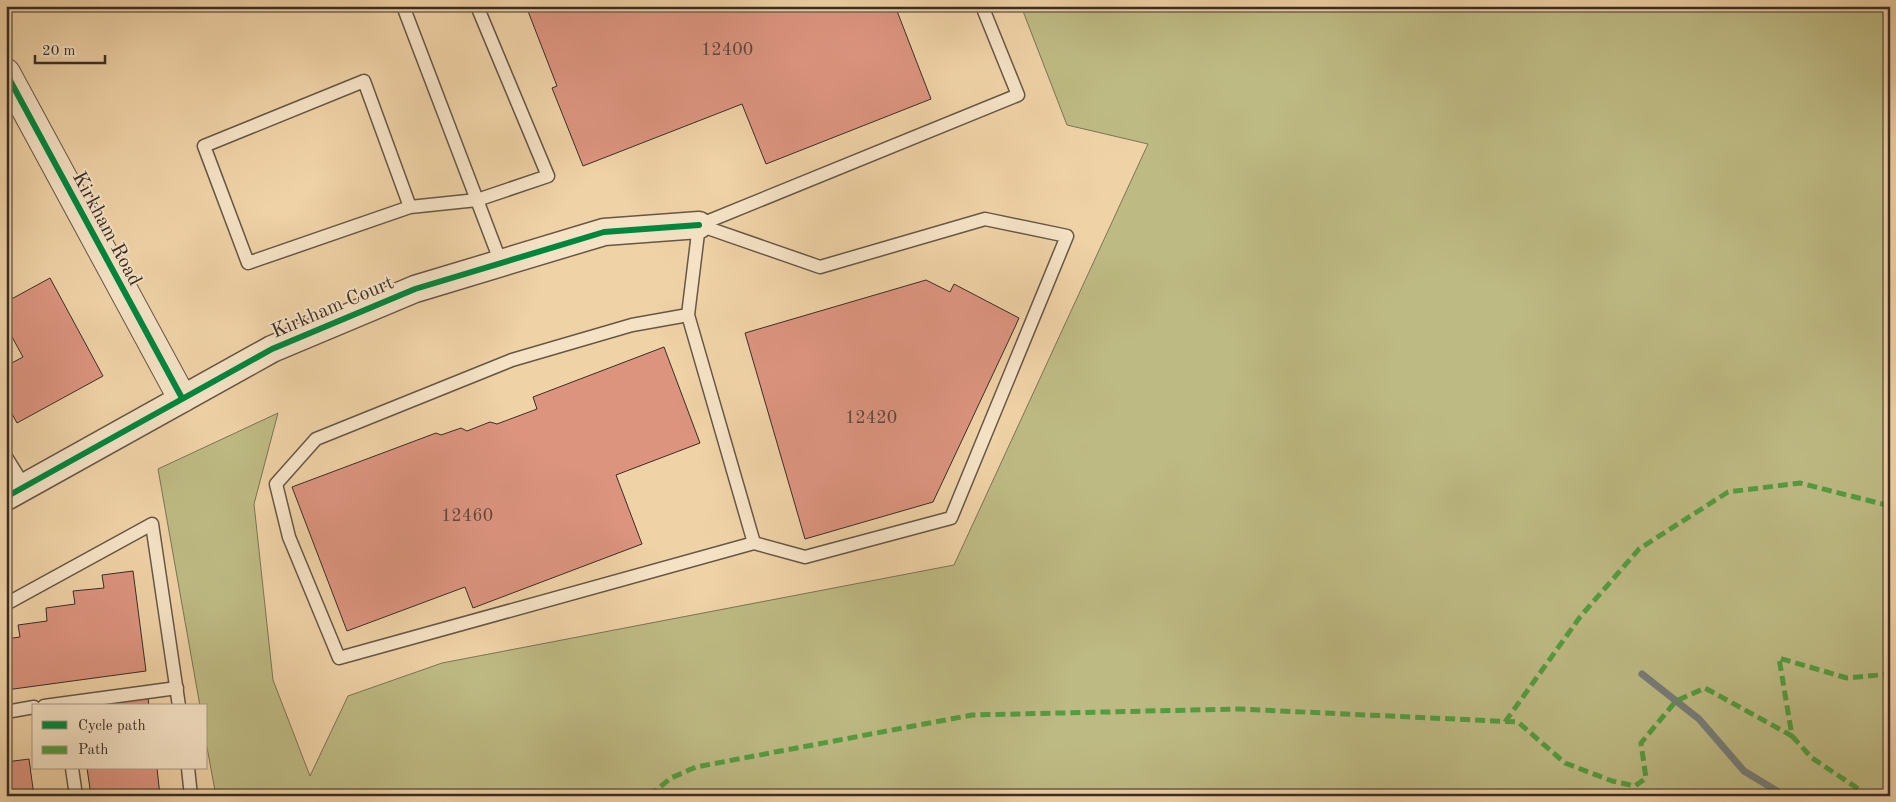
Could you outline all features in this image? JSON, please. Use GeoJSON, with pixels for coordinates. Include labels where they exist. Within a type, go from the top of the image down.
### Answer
{"type":"FeatureCollection","features":[{"type":"Feature","properties":{"kind":"street","name":"Kirkham Road"},"geometry":{"type":"LineString","coordinates":[[6,73],[182,398]]}},
{"type":"Feature","properties":{"kind":"street","name":"Kirkham Court"},"geometry":{"type":"LineString","coordinates":[[15,492],[272,349],[415,289],[604,232],[699,225]]}},
{"type":"Feature","properties":{"kind":"lane"},"geometry":{"type":"LineString","coordinates":[[403,6],[501,263]]}},
{"type":"Feature","properties":{"kind":"lane"},"geometry":{"type":"LineString","coordinates":[[410,207],[364,81],[204,146],[248,263],[410,207],[477,200],[548,176],[476,6]]}},
{"type":"Feature","properties":{"kind":"lane"},"geometry":{"type":"LineString","coordinates":[[699,225],[1018,95],[982,6]]}},
{"type":"Feature","properties":{"kind":"lane"},"geometry":{"type":"LineString","coordinates":[[688,315],[632,324],[512,360],[316,439],[276,484],[289,537],[339,658],[754,543],[805,557],[951,518],[1067,236],[985,219],[820,267],[699,225]]}},
{"type":"Feature","properties":{"kind":"lane"},"geometry":{"type":"LineString","coordinates":[[699,225],[688,315],[754,543]]}},
{"type":"Feature","properties":{"kind":"lane"},"geometry":{"type":"LineString","coordinates":[[6,457],[15,492]]}},
{"type":"Feature","properties":{"kind":"lane"},"geometry":{"type":"LineString","coordinates":[[6,604],[152,524],[180,704]]}},
{"type":"Feature","properties":{"kind":"lane"},"geometry":{"type":"LineString","coordinates":[[64,704],[177,688]]}},
{"type":"Feature","properties":{"kind":"lane"},"geometry":{"type":"LineString","coordinates":[[6,712],[32,707]]}},
{"type":"Feature","properties":{"kind":"lane"},"geometry":{"type":"LineString","coordinates":[[72,770],[76,796]]}},
{"type":"Feature","properties":{"kind":"lane"},"geometry":{"type":"LineString","coordinates":[[188,770],[191,796]]}},
{"type":"Feature","properties":{"kind":"shaded area"},"geometry":{"type":"Polygon","coordinates":[[[1021,6],[1890,6],[1890,796],[216,796],[208,753],[208,704],[200,704],[158,469],[278,413],[254,504],[273,680],[310,776],[348,696],[442,663],[954,565],[1148,144],[1067,125],[1021,6]]]}},
{"type":"Feature","properties":{"kind":"building"},"geometry":{"type":"Polygon","coordinates":[[[526,6],[904,6],[905,8],[897,11],[931,99],[766,164],[742,104],[583,166],[552,88],[557,86],[526,6]]]}},
{"type":"Feature","properties":{"kind":"building"},"geometry":{"type":"Polygon","coordinates":[[[50,278],[103,376],[17,423],[6,403],[6,366],[23,357],[6,326],[6,302],[50,278]]]}},
{"type":"Feature","properties":{"kind":"building"},"geometry":{"type":"Polygon","coordinates":[[[926,280],[950,292],[954,284],[1019,318],[1015,327],[933,502],[805,539],[745,333],[926,280]]]}},
{"type":"Feature","properties":{"kind":"building"},"geometry":{"type":"Polygon","coordinates":[[[664,347],[700,443],[616,475],[642,544],[473,608],[465,587],[347,631],[292,487],[436,433],[441,435],[461,428],[467,431],[490,422],[497,424],[537,409],[533,397],[664,347]]]}},
{"type":"Feature","properties":{"kind":"building"},"geometry":{"type":"Polygon","coordinates":[[[133,571],[146,671],[6,690],[6,639],[20,637],[18,625],[47,621],[46,608],[75,604],[73,591],[104,588],[102,575],[133,571]]]}},
{"type":"Feature","properties":{"kind":"building"},"geometry":{"type":"Polygon","coordinates":[[[148,698],[149,704],[101,704],[148,698]]]}},
{"type":"Feature","properties":{"kind":"building"},"geometry":{"type":"Polygon","coordinates":[[[29,759],[34,796],[6,796],[6,762],[29,759]]]}},
{"type":"Feature","properties":{"kind":"building"},"geometry":{"type":"Polygon","coordinates":[[[87,770],[157,770],[160,796],[91,796],[87,770]]]}},
{"type":"Feature","properties":{"kind":"waterway"},"geometry":{"type":"LineString","coordinates":[[1642,674],[1699,719],[1744,771],[1785,796]]}},
{"type":"Feature","properties":{"kind":"marked path"},"geometry":{"type":"LineString","coordinates":[[1505,722],[1580,617],[1639,549],[1728,492],[1800,483],[1890,506]]}},
{"type":"Feature","properties":{"kind":"marked path"},"geometry":{"type":"LineString","coordinates":[[649,796],[671,778],[696,767],[972,715],[1238,709],[1518,722],[1565,763],[1612,781],[1635,786],[1646,778],[1641,743],[1676,701],[1705,688],[1792,736],[1779,658],[1847,678],[1890,674]]}},
{"type":"Feature","properties":{"kind":"marked path"},"geometry":{"type":"LineString","coordinates":[[1792,736],[1812,758],[1869,796]]}},
{"type":"Feature","properties":{"kind":"cycle path"},"geometry":{"type":"LineString","coordinates":[[6,73],[182,398]]}},
{"type":"Feature","properties":{"kind":"cycle path"},"geometry":{"type":"LineString","coordinates":[[6,497],[272,349],[415,289],[604,232],[699,225]]}}]}
